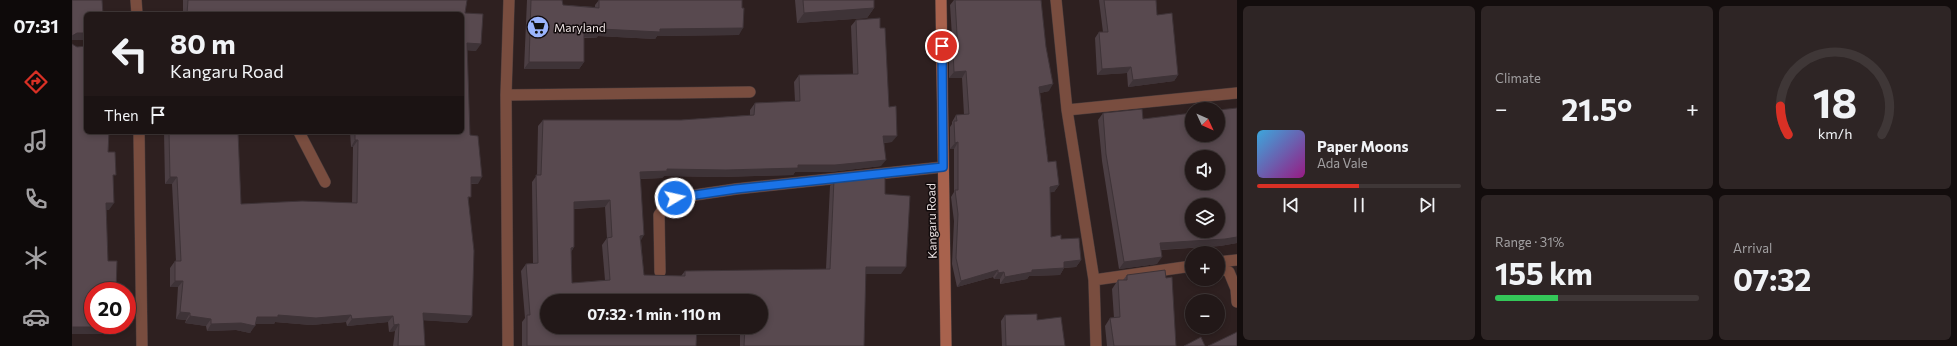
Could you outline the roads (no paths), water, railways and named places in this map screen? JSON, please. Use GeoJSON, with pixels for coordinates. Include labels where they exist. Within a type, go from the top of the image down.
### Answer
{"type":"FeatureCollection","features":[{"type":"Feature","properties":{"kind":"main road","name":"Kangaru Road"},"geometry":{"type":"LineString","coordinates":[[941,0],[946,346]]}},
{"type":"Feature","properties":{"kind":"street"},"geometry":{"type":"LineString","coordinates":[[136,0],[137,12]]}},
{"type":"Feature","properties":{"kind":"street"},"geometry":{"type":"LineString","coordinates":[[508,346],[506,95],[509,0]]}},
{"type":"Feature","properties":{"kind":"street"},"geometry":{"type":"LineString","coordinates":[[1056,0],[1067,110],[1094,280],[1096,346]]}},
{"type":"Feature","properties":{"kind":"street"},"geometry":{"type":"LineString","coordinates":[[506,95],[750,92]]}},
{"type":"Feature","properties":{"kind":"street"},"geometry":{"type":"LineString","coordinates":[[1067,110],[1237,93]]}},
{"type":"Feature","properties":{"kind":"street"},"geometry":{"type":"LineString","coordinates":[[139,134],[142,346]]}},
{"type":"Feature","properties":{"kind":"street"},"geometry":{"type":"LineString","coordinates":[[300,134],[325,182]]}},
{"type":"Feature","properties":{"kind":"street"},"geometry":{"type":"LineString","coordinates":[[660,272],[659,215],[666,205],[675,198],[736,189],[943,167]]}},
{"type":"Feature","properties":{"kind":"street"},"geometry":{"type":"LineString","coordinates":[[1225,261],[1237,260]]}},
{"type":"Feature","properties":{"kind":"street"},"geometry":{"type":"LineString","coordinates":[[1094,280],[1185,267]]}},
{"type":"Feature","properties":{"kind":"street"},"geometry":{"type":"LineString","coordinates":[[1225,270],[1229,272],[1236,289],[1237,302]]}},
{"type":"Feature","properties":{"kind":"place","name":"Maryland"},"geometry":{"type":"Point","coordinates":[538,27]}}]}
